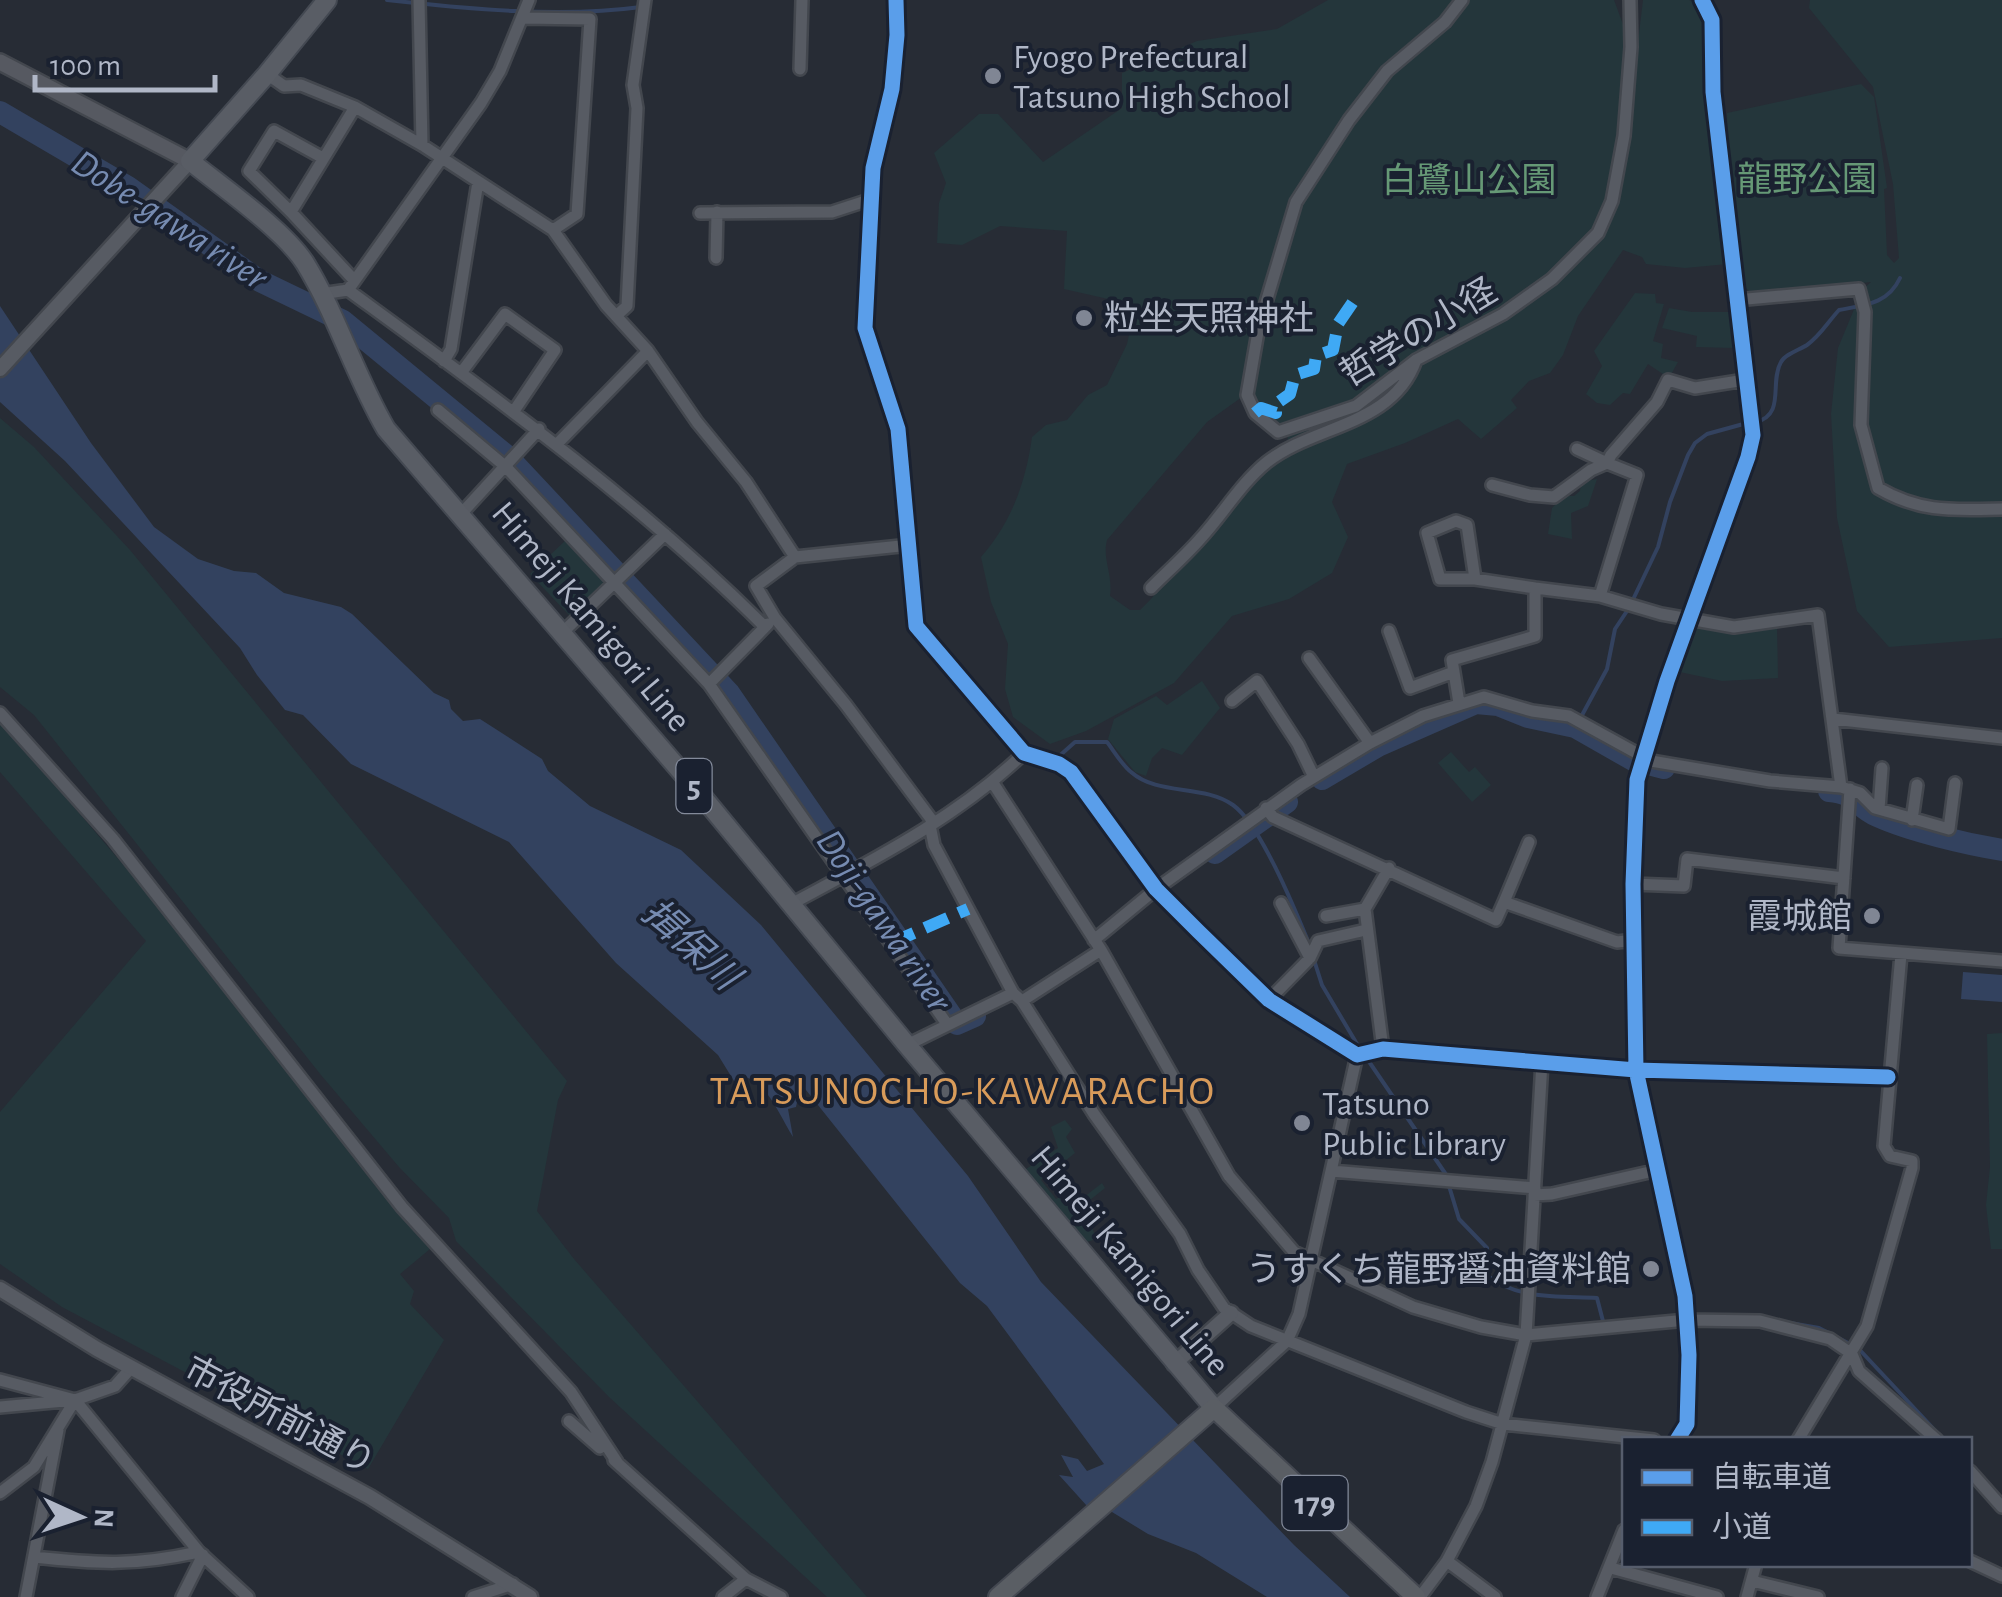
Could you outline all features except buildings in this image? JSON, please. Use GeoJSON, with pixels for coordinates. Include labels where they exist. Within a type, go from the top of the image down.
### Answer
{"type":"FeatureCollection","features":[{"type":"Feature","properties":{"kind":"highway"},"geometry":{"type":"LineString","coordinates":[[998,1597],[1214,1408]]}},
{"type":"Feature","properties":{"kind":"highway","name":"179"},"geometry":{"type":"LineString","coordinates":[[1214,1408],[1418,1597]]}},
{"type":"Feature","properties":{"kind":"main road"},"geometry":{"type":"LineString","coordinates":[[0,62],[190,161],[327,0]]}},
{"type":"Feature","properties":{"kind":"main road","name":"Himeji Kamigori Line"},"geometry":{"type":"LineString","coordinates":[[190,161],[250,208],[303,260],[386,429],[793,903],[906,1046],[1214,1408]]}},
{"type":"Feature","properties":{"kind":"street"},"geometry":{"type":"LineString","coordinates":[[321,294],[351,285],[443,159],[500,71],[528,0]]}},
{"type":"Feature","properties":{"kind":"street"},"geometry":{"type":"LineString","coordinates":[[616,316],[627,306],[637,108],[633,85],[645,0]]}},
{"type":"Feature","properties":{"kind":"street"},"geometry":{"type":"LineString","coordinates":[[800,70],[802,0]]}},
{"type":"Feature","properties":{"kind":"street"},"geometry":{"type":"LineString","coordinates":[[896,0],[898,36],[892,88],[873,168],[865,328],[898,429],[916,626],[1024,753],[1071,772],[1156,889],[1269,1000],[1357,1054],[1383,1048],[1636,1070],[1888,1077]]}},
{"type":"Feature","properties":{"kind":"street","name":"哲学の小径"},"geometry":{"type":"LineString","coordinates":[[1462,0],[1445,22],[1387,72],[1296,202],[1259,326],[1247,395],[1255,413],[1278,432],[1356,406],[1416,360],[1503,314],[1552,280],[1598,233],[1612,201],[1624,136],[1631,47],[1630,0]]}},
{"type":"Feature","properties":{"kind":"street"},"geometry":{"type":"LineString","coordinates":[[1684,1437],[1687,1317],[1636,1070],[1633,884],[1641,762],[1753,435],[1713,92],[1712,20],[1702,0]]}},
{"type":"Feature","properties":{"kind":"street"},"geometry":{"type":"LineString","coordinates":[[419,4],[422,145]]}},
{"type":"Feature","properties":{"kind":"street"},"geometry":{"type":"LineString","coordinates":[[523,18],[590,19],[577,214],[553,230]]}},
{"type":"Feature","properties":{"kind":"street"},"geometry":{"type":"LineString","coordinates":[[267,74],[284,86],[301,85],[355,108],[422,145],[553,230],[746,482],[795,557]]}},
{"type":"Feature","properties":{"kind":"street"},"geometry":{"type":"LineString","coordinates":[[290,212],[355,108]]}},
{"type":"Feature","properties":{"kind":"street"},"geometry":{"type":"LineString","coordinates":[[323,158],[274,131],[249,171],[290,212],[351,285],[444,361],[558,443],[770,622],[846,705],[932,824],[934,845],[1018,997],[1094,1114],[1180,1234],[1224,1308],[1251,1326],[1503,1424],[1626,1437]]}},
{"type":"Feature","properties":{"kind":"street"},"geometry":{"type":"LineString","coordinates":[[0,369],[190,161]]}},
{"type":"Feature","properties":{"kind":"street"},"geometry":{"type":"LineString","coordinates":[[444,361],[451,349],[478,182]]}},
{"type":"Feature","properties":{"kind":"street"},"geometry":{"type":"LineString","coordinates":[[700,213],[832,212],[872,198]]}},
{"type":"Feature","properties":{"kind":"street"},"geometry":{"type":"LineString","coordinates":[[716,258],[717,212]]}},
{"type":"Feature","properties":{"kind":"street"},"geometry":{"type":"LineString","coordinates":[[1736,300],[1859,289],[1865,312],[1861,425],[1878,488],[1900,500],[1935,510],[2002,509]]}},
{"type":"Feature","properties":{"kind":"street"},"geometry":{"type":"LineString","coordinates":[[461,373],[505,314],[556,350],[514,411]]}},
{"type":"Feature","properties":{"kind":"street"},"geometry":{"type":"LineString","coordinates":[[558,443],[648,351]]}},
{"type":"Feature","properties":{"kind":"street"},"geometry":{"type":"LineString","coordinates":[[1151,588],[1201,538],[1264,464],[1287,448],[1362,418],[1394,393],[1411,374],[1416,360]]}},
{"type":"Feature","properties":{"kind":"street"},"geometry":{"type":"LineString","coordinates":[[1492,486],[1554,497],[1606,463],[1657,402],[1668,380],[1695,388],[1745,380]]}},
{"type":"Feature","properties":{"kind":"street"},"geometry":{"type":"LineString","coordinates":[[438,410],[511,462],[709,684],[850,872],[952,1021]]}},
{"type":"Feature","properties":{"kind":"street"},"geometry":{"type":"LineString","coordinates":[[462,514],[539,429]]}},
{"type":"Feature","properties":{"kind":"street"},"geometry":{"type":"LineString","coordinates":[[1577,449],[1637,475],[1600,596]]}},
{"type":"Feature","properties":{"kind":"street"},"geometry":{"type":"LineString","coordinates":[[1475,579],[1467,526],[1456,520],[1427,534],[1440,579],[1475,579],[1600,596],[1690,620],[1734,627],[1818,615],[1848,804],[1838,948],[2002,961]]}},
{"type":"Feature","properties":{"kind":"street"},"geometry":{"type":"LineString","coordinates":[[563,632],[665,534]]}},
{"type":"Feature","properties":{"kind":"street"},"geometry":{"type":"LineString","coordinates":[[770,622],[756,586],[795,557],[910,544]]}},
{"type":"Feature","properties":{"kind":"street"},"geometry":{"type":"LineString","coordinates":[[1459,703],[1452,660],[1535,636],[1535,588]]}},
{"type":"Feature","properties":{"kind":"street"},"geometry":{"type":"LineString","coordinates":[[709,684],[770,622]]}},
{"type":"Feature","properties":{"kind":"street"},"geometry":{"type":"LineString","coordinates":[[1389,631],[1410,688],[1454,672]]}},
{"type":"Feature","properties":{"kind":"street"},"geometry":{"type":"LineString","coordinates":[[1308,658],[1370,743]]}},
{"type":"Feature","properties":{"kind":"street"},"geometry":{"type":"LineString","coordinates":[[1232,701],[1257,681],[1298,744],[1314,778]]}},
{"type":"Feature","properties":{"kind":"street"},"geometry":{"type":"LineString","coordinates":[[906,1046],[952,1021],[1018,997],[1097,945],[1156,889],[1266,808],[1370,743],[1459,703],[1484,697],[1532,711],[1569,716],[1641,762],[1770,782],[1845,788],[1879,809],[1949,830],[1955,784]]}},
{"type":"Feature","properties":{"kind":"street"},"geometry":{"type":"LineString","coordinates":[[0,713],[123,852],[402,1207],[571,1392],[617,1462]]}},
{"type":"Feature","properties":{"kind":"street"},"geometry":{"type":"LineString","coordinates":[[1833,719],[2002,738]]}},
{"type":"Feature","properties":{"kind":"street"},"geometry":{"type":"LineString","coordinates":[[793,903],[932,824],[993,783],[1024,753]]}},
{"type":"Feature","properties":{"kind":"street"},"geometry":{"type":"LineString","coordinates":[[1879,809],[1882,768]]}},
{"type":"Feature","properties":{"kind":"street"},"geometry":{"type":"LineString","coordinates":[[993,783],[1097,945],[1229,1176],[1294,1252],[1413,1307],[1526,1336],[1687,1317],[1760,1321],[1830,1338],[1852,1354],[1859,1371],[1934,1437]]}},
{"type":"Feature","properties":{"kind":"street"},"geometry":{"type":"LineString","coordinates":[[1912,820],[1917,786]]}},
{"type":"Feature","properties":{"kind":"street"},"geometry":{"type":"LineString","coordinates":[[1266,808],[1274,817],[1496,920],[1529,842]]}},
{"type":"Feature","properties":{"kind":"street"},"geometry":{"type":"LineString","coordinates":[[1633,884],[1684,886],[1687,859],[1844,878]]}},
{"type":"Feature","properties":{"kind":"street"},"geometry":{"type":"LineString","coordinates":[[1383,1048],[1365,908],[1389,868]]}},
{"type":"Feature","properties":{"kind":"street"},"geometry":{"type":"LineString","coordinates":[[1504,902],[1617,942],[1634,940]]}},
{"type":"Feature","properties":{"kind":"street"},"geometry":{"type":"LineString","coordinates":[[1281,903],[1310,958]]}},
{"type":"Feature","properties":{"kind":"street"},"geometry":{"type":"LineString","coordinates":[[1326,916],[1365,908]]}},
{"type":"Feature","properties":{"kind":"street"},"geometry":{"type":"LineString","coordinates":[[1269,1000],[1310,958],[1318,941],[1366,930]]}},
{"type":"Feature","properties":{"kind":"street"},"geometry":{"type":"LineString","coordinates":[[1800,1437],[1867,1326],[1912,1168],[1912,1161],[1890,1156],[1884,1146],[1900,954]]}},
{"type":"Feature","properties":{"kind":"street"},"geometry":{"type":"LineString","coordinates":[[1214,1408],[1288,1341],[1299,1314],[1357,1054]]}},
{"type":"Feature","properties":{"kind":"street"},"geometry":{"type":"LineString","coordinates":[[1418,1597],[1446,1561],[1476,1506],[1526,1336],[1542,1062]]}},
{"type":"Feature","properties":{"kind":"street"},"geometry":{"type":"LineString","coordinates":[[1331,1171],[1566,1191],[1658,1170]]}},
{"type":"Feature","properties":{"kind":"street","name":"市役所前通り"},"geometry":{"type":"LineString","coordinates":[[0,1289],[131,1368],[370,1498],[530,1597]]}},
{"type":"Feature","properties":{"kind":"street"},"geometry":{"type":"LineString","coordinates":[[1174,1364],[1184,1351],[1231,1313]]}},
{"type":"Feature","properties":{"kind":"street"},"geometry":{"type":"LineString","coordinates":[[0,1407],[75,1400],[116,1386],[131,1368]]}},
{"type":"Feature","properties":{"kind":"street"},"geometry":{"type":"LineString","coordinates":[[0,1380],[75,1400],[201,1554],[248,1597]]}},
{"type":"Feature","properties":{"kind":"street"},"geometry":{"type":"LineString","coordinates":[[0,1494],[34,1467],[75,1400]]}},
{"type":"Feature","properties":{"kind":"street"},"geometry":{"type":"LineString","coordinates":[[569,1421],[746,1579],[781,1597]]}},
{"type":"Feature","properties":{"kind":"street"},"geometry":{"type":"LineString","coordinates":[[26,1597],[58,1430]]}},
{"type":"Feature","properties":{"kind":"street"},"geometry":{"type":"LineString","coordinates":[[1972,1473],[2002,1507]]}},
{"type":"Feature","properties":{"kind":"street"},"geometry":{"type":"LineString","coordinates":[[1601,1596],[1622,1536]]}},
{"type":"Feature","properties":{"kind":"street"},"geometry":{"type":"LineString","coordinates":[[34,1557],[120,1565],[201,1554]]}},
{"type":"Feature","properties":{"kind":"street"},"geometry":{"type":"LineString","coordinates":[[182,1597],[201,1554]]}},
{"type":"Feature","properties":{"kind":"street"},"geometry":{"type":"LineString","coordinates":[[1446,1561],[1495,1597]]}},
{"type":"Feature","properties":{"kind":"street"},"geometry":{"type":"LineString","coordinates":[[1972,1562],[2002,1576]]}},
{"type":"Feature","properties":{"kind":"street"},"geometry":{"type":"LineString","coordinates":[[1747,1597],[1755,1567]]}},
{"type":"Feature","properties":{"kind":"street"},"geometry":{"type":"LineString","coordinates":[[1611,1568],[1716,1597]]}},
{"type":"Feature","properties":{"kind":"street"},"geometry":{"type":"LineString","coordinates":[[723,1597],[746,1579]]}},
{"type":"Feature","properties":{"kind":"street"},"geometry":{"type":"LineString","coordinates":[[1752,1581],[1818,1597]]}},
{"type":"Feature","properties":{"kind":"street"},"geometry":{"type":"LineString","coordinates":[[474,1597],[513,1584]]}},
{"type":"Feature","properties":{"kind":"green space","name":"白鷺山公園"},"geometry":{"type":"Polygon","coordinates":[[[1328,0],[1614,0],[1628,38],[1638,42],[1643,0],[1689,0],[1698,4],[1706,22],[1711,123],[1728,264],[1685,268],[1646,264],[1642,257],[1623,250],[1578,316],[1563,355],[1550,373],[1529,381],[1511,400],[1517,408],[1481,439],[1458,419],[1347,464],[1332,502],[1348,537],[1332,573],[1289,599],[1232,616],[1174,683],[1086,731],[1050,744],[1013,717],[1005,689],[1008,644],[991,602],[981,557],[1016,501],[1032,437],[1046,425],[1067,420],[1088,395],[1107,385],[1127,344],[1134,312],[1117,301],[1064,289],[1067,231],[1000,226],[962,245],[937,243],[939,203],[946,183],[934,153],[979,114],[998,114],[1043,162],[1122,108],[1122,73],[1197,41],[1277,29],[1328,0]],[[1242,397],[1207,422],[1107,540],[1110,596],[1130,610],[1140,610],[1151,599],[1283,449],[1288,438],[1268,415],[1245,405],[1242,397]]]}},
{"type":"Feature","properties":{"kind":"green space","name":"龍野公園"},"geometry":{"type":"Polygon","coordinates":[[[1810,0],[2002,0],[2002,638],[1889,647],[1857,611],[1837,518],[1831,414],[1838,348],[1862,290],[1871,282],[1760,293],[1750,292],[1740,282],[1728,174],[1727,113],[1861,84],[1874,97],[1887,188],[1887,255],[1894,263],[1899,258],[1893,184],[1873,87],[1809,8],[1810,0]]]}},
{"type":"Feature","properties":{"kind":"green space"},"geometry":{"type":"Polygon","coordinates":[[[1635,293],[1655,294],[1656,303],[1664,304],[1653,341],[1663,344],[1661,358],[1678,362],[1669,378],[1648,364],[1630,394],[1623,393],[1610,405],[1597,403],[1586,394],[1602,366],[1594,351],[1635,293]]]}},
{"type":"Feature","properties":{"kind":"green space"},"geometry":{"type":"Polygon","coordinates":[[[1669,308],[1732,312],[1734,348],[1696,347],[1697,336],[1662,328],[1669,308]]]}},
{"type":"Feature","properties":{"kind":"green space"},"geometry":{"type":"Polygon","coordinates":[[[0,418],[34,447],[130,550],[567,1081],[558,1100],[537,1211],[574,1259],[867,1597],[827,1597],[609,1397],[456,1241],[449,1218],[399,1167],[321,1075],[34,715],[0,687],[0,418]]]}},
{"type":"Feature","properties":{"kind":"green space"},"geometry":{"type":"Polygon","coordinates":[[[1597,479],[1588,506],[1571,513],[1572,539],[1548,534],[1552,508],[1564,496],[1580,491],[1581,482],[1597,479]]]}},
{"type":"Feature","properties":{"kind":"green space"},"geometry":{"type":"Polygon","coordinates":[[[567,539],[607,581],[570,616],[530,574],[567,539]]]}},
{"type":"Feature","properties":{"kind":"green space"},"geometry":{"type":"Polygon","coordinates":[[[1777,625],[1778,678],[1722,681],[1675,671],[1696,628],[1777,625]]]}},
{"type":"Feature","properties":{"kind":"green space"},"geometry":{"type":"Polygon","coordinates":[[[1202,681],[1220,708],[1182,755],[1162,748],[1152,758],[1146,776],[1135,772],[1108,739],[1114,719],[1156,696],[1167,705],[1202,681]]]}},
{"type":"Feature","properties":{"kind":"green space"},"geometry":{"type":"Polygon","coordinates":[[[0,720],[176,927],[430,1249],[400,1274],[414,1291],[410,1304],[444,1340],[368,1469],[62,1307],[0,1264],[0,1112],[146,941],[0,772],[0,720]]]}},
{"type":"Feature","properties":{"kind":"green space"},"geometry":{"type":"Polygon","coordinates":[[[1451,752],[1469,772],[1475,767],[1491,785],[1472,802],[1438,763],[1451,752]]]}},
{"type":"Feature","properties":{"kind":"green space"},"geometry":{"type":"Polygon","coordinates":[[[2002,1033],[2002,1249],[1991,1249],[1986,1205],[1990,1167],[1987,1034],[2002,1033]]]}},
{"type":"Feature","properties":{"kind":"green space"},"geometry":{"type":"Polygon","coordinates":[[[1065,1120],[1072,1129],[1066,1137],[1075,1153],[1041,1180],[1056,1199],[1070,1191],[1079,1201],[1102,1183],[1105,1188],[1090,1200],[1098,1213],[1090,1221],[1096,1239],[1087,1242],[1023,1171],[1058,1148],[1051,1127],[1065,1120]]]}},
{"type":"Feature","properties":{"kind":"water","name":"揖保川"},"geometry":{"type":"Polygon","coordinates":[[[0,306],[91,443],[154,527],[198,559],[234,571],[256,573],[284,593],[341,607],[352,614],[434,693],[449,700],[451,709],[463,721],[480,719],[542,759],[548,771],[590,806],[681,850],[761,925],[968,1176],[1041,1282],[1294,1545],[1350,1597],[1267,1597],[1196,1553],[1148,1534],[1094,1501],[1087,1506],[1059,1475],[1073,1477],[1061,1455],[1078,1459],[1087,1471],[1104,1464],[987,1306],[960,1283],[794,1075],[798,1098],[796,1107],[788,1109],[793,1137],[765,1091],[749,1078],[740,1076],[741,1083],[734,1081],[718,1055],[616,963],[509,842],[351,764],[303,715],[285,710],[240,648],[65,461],[0,402],[0,306]]]}},
{"type":"Feature","properties":{"kind":"water"},"geometry":{"type":"Polygon","coordinates":[[[1963,972],[2002,975],[2002,1002],[1961,999],[1963,972]]]}},
{"type":"Feature","properties":{"kind":"waterway"},"geometry":{"type":"LineString","coordinates":[[387,0],[547,12],[641,7]]}},
{"type":"Feature","properties":{"kind":"waterway"},"geometry":{"type":"LineString","coordinates":[[884,144],[899,73],[902,0]]}},
{"type":"Feature","properties":{"kind":"waterway","name":"Doji-gawa river"},"geometry":{"type":"LineString","coordinates":[[0,112],[128,187],[260,281],[343,321],[507,456],[729,693],[957,1024],[975,1016]]}},
{"type":"Feature","properties":{"kind":"waterway"},"geometry":{"type":"LineString","coordinates":[[875,243],[881,158]]}},
{"type":"Feature","properties":{"kind":"waterway"},"geometry":{"type":"LineString","coordinates":[[1756,422],[1771,412],[1783,359],[1812,341],[1839,310],[1882,298],[1900,278]]}},
{"type":"Feature","properties":{"kind":"waterway"},"geometry":{"type":"LineString","coordinates":[[871,317],[874,338]]}},
{"type":"Feature","properties":{"kind":"waterway"},"geometry":{"type":"LineString","coordinates":[[1581,717],[1607,669],[1615,629],[1658,547],[1688,455],[1707,434],[1747,423]]}},
{"type":"Feature","properties":{"kind":"waterway","name":"Doji-gawa river"},"geometry":{"type":"LineString","coordinates":[[1322,779],[1378,746],[1476,703],[1498,705],[1528,717],[1575,727],[1633,760],[1664,768]]}},
{"type":"Feature","properties":{"kind":"waterway"},"geometry":{"type":"LineString","coordinates":[[1057,758],[1075,742],[1107,742],[1124,766],[1142,779],[1208,794],[1233,805],[1266,849],[1310,946]]}},
{"type":"Feature","properties":{"kind":"waterway","name":"Doji-gawa river"},"geometry":{"type":"LineString","coordinates":[[1829,791],[1851,797],[1890,822],[2002,850]]}},
{"type":"Feature","properties":{"kind":"waterway","name":"Doji-gawa river"},"geometry":{"type":"LineString","coordinates":[[1215,853],[1287,802]]}},
{"type":"Feature","properties":{"kind":"waterway"},"geometry":{"type":"LineString","coordinates":[[1314,960],[1322,985],[1357,1044],[1447,1176]]}},
{"type":"Feature","properties":{"kind":"waterway"},"geometry":{"type":"LineString","coordinates":[[1449,1186],[1459,1219],[1487,1248],[1488,1276],[1526,1293],[1597,1298],[1604,1325]]}},
{"type":"Feature","properties":{"kind":"waterway"},"geometry":{"type":"LineString","coordinates":[[1779,1321],[1819,1328],[1850,1344]]}},
{"type":"Feature","properties":{"kind":"waterway"},"geometry":{"type":"LineString","coordinates":[[1858,1348],[1941,1437]]}},
{"type":"Feature","properties":{"kind":"marked path"},"geometry":{"type":"LineString","coordinates":[[1255,413],[1261,408],[1276,413],[1276,404],[1290,394],[1295,375],[1314,369],[1316,356],[1333,350],[1338,324],[1359,293]]}},
{"type":"Feature","properties":{"kind":"marked path"},"geometry":{"type":"LineString","coordinates":[[891,943],[968,909]]}},
{"type":"Feature","properties":{"kind":"cycle path"},"geometry":{"type":"LineString","coordinates":[[896,0],[892,89],[873,168],[865,328],[898,429],[916,626],[1024,753],[1071,772],[1156,889],[1269,1000],[1357,1055],[1383,1049],[1636,1070],[1888,1077]]}},
{"type":"Feature","properties":{"kind":"cycle path"},"geometry":{"type":"LineString","coordinates":[[1679,1437],[1687,1424],[1689,1355],[1685,1296],[1636,1070],[1633,884],[1637,780],[1667,681],[1753,435],[1713,92],[1712,20],[1702,0]]}},
{"type":"Feature","properties":{"kind":"place","name":"Fyogo Prefectural Tatsuno High School"},"geometry":{"type":"Point","coordinates":[993,76]}},
{"type":"Feature","properties":{"kind":"place","name":"粒坐天照神社"},"geometry":{"type":"Point","coordinates":[1084,318]}},
{"type":"Feature","properties":{"kind":"place","name":"霞城館"},"geometry":{"type":"Point","coordinates":[1872,916]}},
{"type":"Feature","properties":{"kind":"place","name":"Tatsuno Public Library"},"geometry":{"type":"Point","coordinates":[1302,1123]}},
{"type":"Feature","properties":{"kind":"place","name":"うすくち龍野醤油資料館"},"geometry":{"type":"Point","coordinates":[1651,1269]}},
{"type":"Feature","properties":{"kind":"district","name":"TATSUNOCHO-KAWARACHO"},"geometry":{"type":"Point","coordinates":[963,1090]}},
{"type":"Feature","properties":{"kind":"water label","name":"Dobe-gawa river"},"geometry":{"type":"Point","coordinates":[170,219]}}]}
